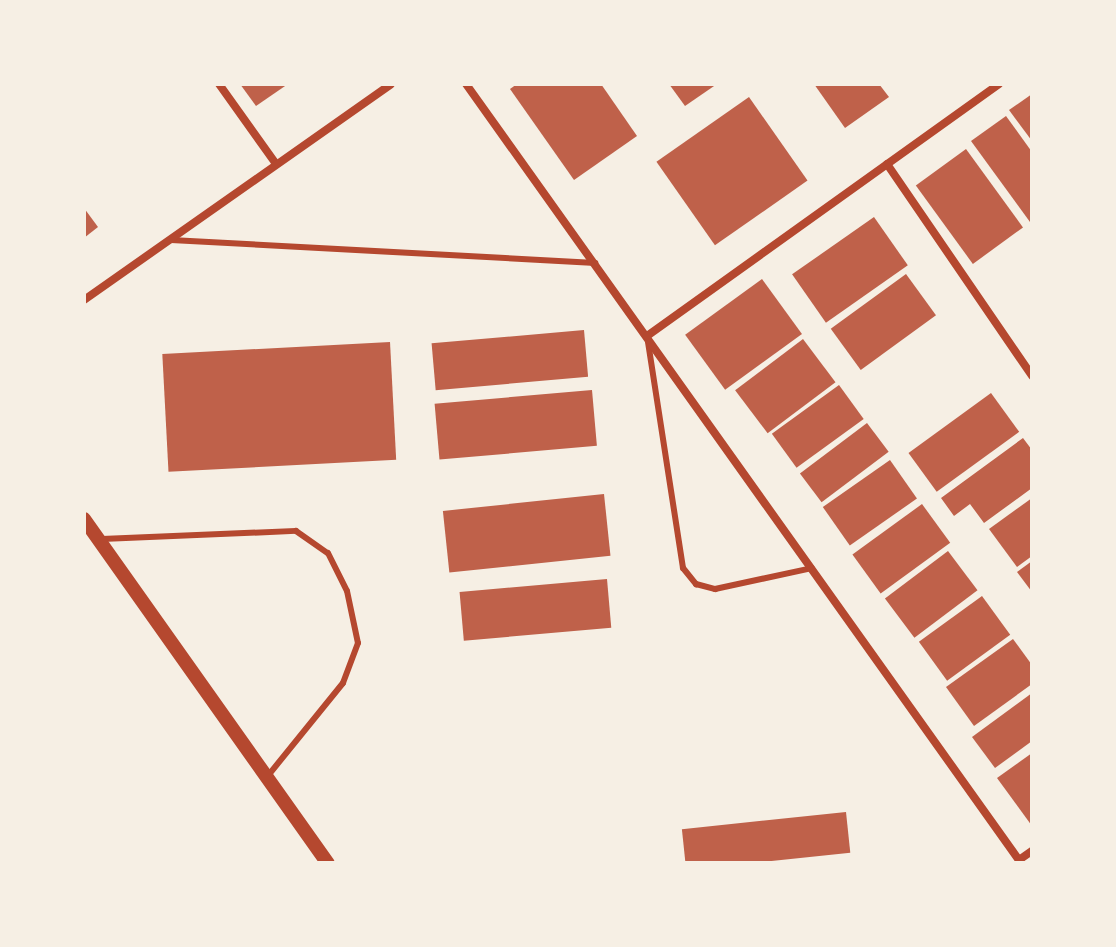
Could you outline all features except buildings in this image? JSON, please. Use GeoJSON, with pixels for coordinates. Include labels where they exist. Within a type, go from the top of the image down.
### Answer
{"type":"FeatureCollection","features":[{"type":"Feature","properties":{"kind":"street"},"geometry":{"type":"LineString","coordinates":[[219,84],[276,164]]}},
{"type":"Feature","properties":{"kind":"street"},"geometry":{"type":"LineString","coordinates":[[84,300],[391,84]]}},
{"type":"Feature","properties":{"kind":"street"},"geometry":{"type":"LineString","coordinates":[[466,84],[1020,862],[1032,851]]}},
{"type":"Feature","properties":{"kind":"street"},"geometry":{"type":"LineString","coordinates":[[647,336],[999,84]]}},
{"type":"Feature","properties":{"kind":"street"},"geometry":{"type":"LineString","coordinates":[[887,164],[1032,376]]}},
{"type":"Feature","properties":{"kind":"street"},"geometry":{"type":"LineString","coordinates":[[84,519],[328,863]]}},
{"type":"Feature","properties":{"kind":"lane"},"geometry":{"type":"LineString","coordinates":[[170,240],[595,263]]}},
{"type":"Feature","properties":{"kind":"lane"},"geometry":{"type":"LineString","coordinates":[[647,336],[683,568],[696,584],[715,589],[812,568]]}},
{"type":"Feature","properties":{"kind":"lane"},"geometry":{"type":"LineString","coordinates":[[99,539],[296,531],[328,553],[347,591],[358,643],[343,683],[267,777]]}}]}
